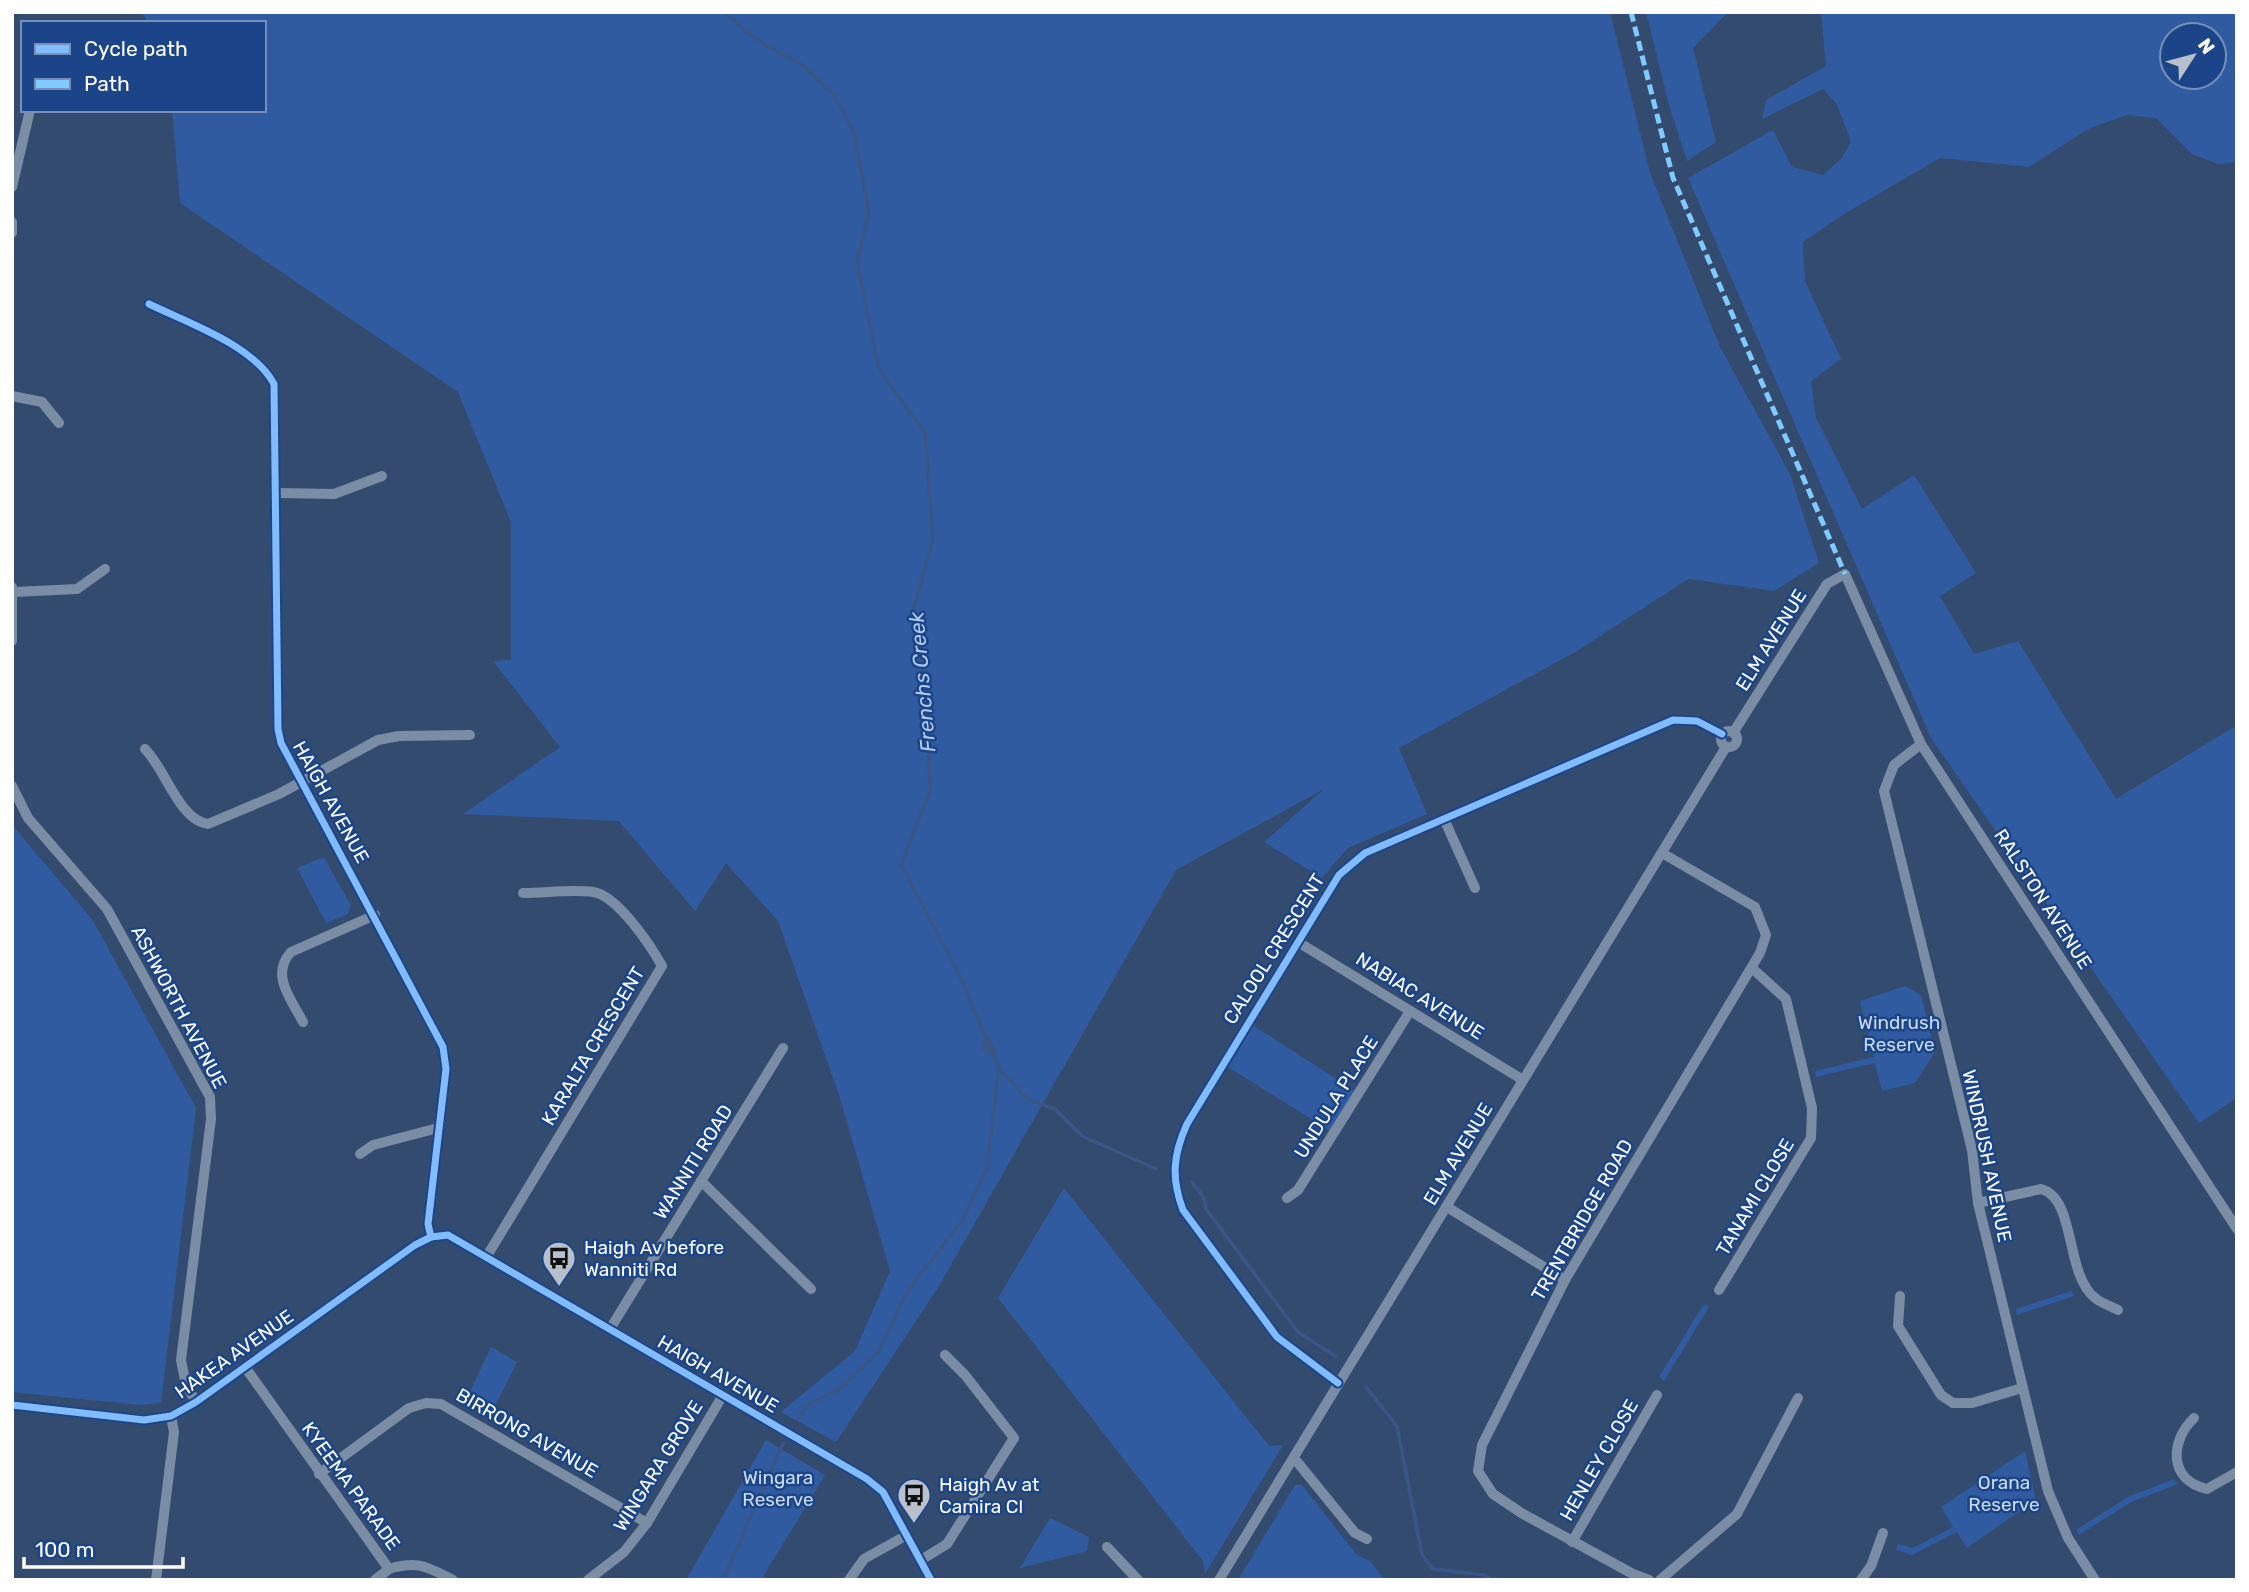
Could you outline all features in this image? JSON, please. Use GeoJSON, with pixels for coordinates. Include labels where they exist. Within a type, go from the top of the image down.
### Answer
{"type":"FeatureCollection","features":[{"type":"Feature","properties":{"kind":"street"},"geometry":{"type":"LineString","coordinates":[[12,187],[30,112]]}},
{"type":"Feature","properties":{"kind":"street"},"geometry":{"type":"LineString","coordinates":[[12,222],[12,233]]}},
{"type":"Feature","properties":{"kind":"street","name":"HAIGH AVENUE"},"geometry":{"type":"LineString","coordinates":[[149,304],[243,351],[265,367],[274,384],[278,730],[281,743],[443,1047],[446,1069],[428,1224],[431,1237]]}},
{"type":"Feature","properties":{"kind":"street"},"geometry":{"type":"LineString","coordinates":[[12,396],[42,401],[59,423]]}},
{"type":"Feature","properties":{"kind":"street"},"geometry":{"type":"LineString","coordinates":[[277,493],[334,494],[382,476]]}},
{"type":"Feature","properties":{"kind":"street"},"geometry":{"type":"LineString","coordinates":[[12,641],[13,589],[77,589],[105,569]]}},
{"type":"Feature","properties":{"kind":"street","name":"ELM AVENUE"},"geometry":{"type":"LineString","coordinates":[[1219,1580],[1726,747],[1736,743],[1728,733],[1827,584],[1845,574]]}},
{"type":"Feature","properties":{"kind":"street","name":"RALSTON AVENUE"},"geometry":{"type":"LineString","coordinates":[[1845,574],[1921,744],[2237,1229]]}},
{"type":"Feature","properties":{"kind":"street","name":"CALOOL CRESCENT"},"geometry":{"type":"LineString","coordinates":[[1338,1383],[1277,1337],[1183,1210],[1175,1188],[1174,1165],[1187,1124],[1339,875],[1365,853],[1673,720],[1697,721],[1728,733]]}},
{"type":"Feature","properties":{"kind":"street"},"geometry":{"type":"LineString","coordinates":[[145,749],[158,762],[188,815],[198,822],[208,824],[303,781],[378,740],[398,736],[470,735]]}},
{"type":"Feature","properties":{"kind":"street","name":"WINDRUSH AVENUE"},"geometry":{"type":"LineString","coordinates":[[1921,744],[1894,765],[1884,791],[1972,1150],[1978,1203],[2022,1388],[2057,1516],[2095,1580]]}},
{"type":"Feature","properties":{"kind":"street","name":"ASHWORTH AVENUE"},"geometry":{"type":"LineString","coordinates":[[12,786],[28,818],[107,909],[210,1097],[211,1119],[181,1360],[186,1385],[196,1402]]}},
{"type":"Feature","properties":{"kind":"street"},"geometry":{"type":"LineString","coordinates":[[1444,819],[1475,888]]}},
{"type":"Feature","properties":{"kind":"street","name":"TRENTBRIDGE ROAD"},"geometry":{"type":"LineString","coordinates":[[1649,1580],[1572,1542],[1493,1494],[1478,1471],[1482,1445],[1565,1280],[1753,968],[1766,935],[1755,907],[1662,853]]}},
{"type":"Feature","properties":{"kind":"street","name":"KARALTA CRESCENT"},"geometry":{"type":"LineString","coordinates":[[486,1255],[662,966],[653,948],[609,898],[595,892],[523,893]]}},
{"type":"Feature","properties":{"kind":"street"},"geometry":{"type":"LineString","coordinates":[[303,1022],[280,976],[282,962],[291,952],[375,915]]}},
{"type":"Feature","properties":{"kind":"street","name":"NABIAC AVENUE"},"geometry":{"type":"LineString","coordinates":[[1298,942],[1523,1080]]}},
{"type":"Feature","properties":{"kind":"street","name":"TANAMI CLOSE"},"geometry":{"type":"LineString","coordinates":[[1719,1290],[1811,1138],[1812,1108],[1786,999],[1753,968]]}},
{"type":"Feature","properties":{"kind":"street","name":"UNDULA PLACE"},"geometry":{"type":"LineString","coordinates":[[1287,1198],[1298,1190],[1410,1011]]}},
{"type":"Feature","properties":{"kind":"street","name":"WANNITI ROAD"},"geometry":{"type":"LineString","coordinates":[[610,1329],[783,1048]]}},
{"type":"Feature","properties":{"kind":"street"},"geometry":{"type":"LineString","coordinates":[[360,1154],[373,1145],[438,1128]]}},
{"type":"Feature","properties":{"kind":"street"},"geometry":{"type":"LineString","coordinates":[[701,1181],[811,1289]]}},
{"type":"Feature","properties":{"kind":"street"},"geometry":{"type":"LineString","coordinates":[[1978,1203],[2041,1189],[2048,1191],[2060,1205],[2081,1280],[2095,1298],[2118,1310]]}},
{"type":"Feature","properties":{"kind":"street"},"geometry":{"type":"LineString","coordinates":[[1447,1207],[1565,1280]]}},
{"type":"Feature","properties":{"kind":"street","name":"HAIGH AVENUE"},"geometry":{"type":"LineString","coordinates":[[448,1235],[877,1486],[931,1580]]}},
{"type":"Feature","properties":{"kind":"street","name":"HAKEA AVENUE"},"geometry":{"type":"LineString","coordinates":[[12,1405],[144,1420],[170,1416],[196,1402],[415,1245],[431,1237],[448,1235]]}},
{"type":"Feature","properties":{"kind":"street"},"geometry":{"type":"LineString","coordinates":[[1900,1296],[1898,1326],[1941,1395],[1954,1403],[1972,1403],[2022,1388]]}},
{"type":"Feature","properties":{"kind":"street"},"geometry":{"type":"LineString","coordinates":[[921,1560],[947,1544],[1014,1438],[965,1375],[945,1355]]}},
{"type":"Feature","properties":{"kind":"street","name":"KYEEMA PARADE"},"geometry":{"type":"LineString","coordinates":[[245,1367],[389,1569],[407,1563],[423,1565],[453,1580]]}},
{"type":"Feature","properties":{"kind":"street","name":"WINGARA GROVE"},"geometry":{"type":"LineString","coordinates":[[588,1580],[624,1552],[647,1523],[723,1395]]}},
{"type":"Feature","properties":{"kind":"street","name":"HENLEY CLOSE"},"geometry":{"type":"LineString","coordinates":[[1572,1542],[1657,1395]]}},
{"type":"Feature","properties":{"kind":"street"},"geometry":{"type":"LineString","coordinates":[[1660,1580],[1737,1514],[1798,1398]]}},
{"type":"Feature","properties":{"kind":"street","name":"BIRRONG AVENUE"},"geometry":{"type":"LineString","coordinates":[[319,1474],[409,1408],[426,1403],[441,1404],[647,1523]]}},
{"type":"Feature","properties":{"kind":"street"},"geometry":{"type":"LineString","coordinates":[[156,1580],[173,1432],[170,1416]]}},
{"type":"Feature","properties":{"kind":"street"},"geometry":{"type":"LineString","coordinates":[[2194,1418],[2182,1429],[2176,1446],[2178,1464],[2187,1479],[2207,1489],[2237,1472]]}},
{"type":"Feature","properties":{"kind":"street"},"geometry":{"type":"LineString","coordinates":[[1294,1458],[1355,1533],[1367,1539]]}},
{"type":"Feature","properties":{"kind":"street"},"geometry":{"type":"LineString","coordinates":[[1861,1580],[1871,1566],[1883,1532]]}},
{"type":"Feature","properties":{"kind":"street"},"geometry":{"type":"LineString","coordinates":[[849,1580],[864,1559],[907,1535]]}},
{"type":"Feature","properties":{"kind":"street"},"geometry":{"type":"LineString","coordinates":[[1107,1547],[1138,1580]]}},
{"type":"Feature","properties":{"kind":"street"},"geometry":{"type":"LineString","coordinates":[[376,1580],[389,1569]]}},
{"type":"Feature","properties":{"kind":"green space"},"geometry":{"type":"Polygon","coordinates":[[[140,12],[1610,12],[1650,173],[1720,347],[1790,474],[1819,563],[1774,591],[1688,579],[1577,651],[1399,748],[1427,814],[1348,848],[1322,878],[1264,842],[1324,789],[1176,870],[939,1286],[836,1442],[781,1412],[855,1351],[890,1271],[840,1098],[778,921],[726,863],[695,911],[619,821],[463,814],[560,747],[493,661],[511,660],[511,522],[458,392],[180,203],[172,112],[266,112],[266,21],[148,21],[140,12]]]}},
{"type":"Feature","properties":{"kind":"green space"},"geometry":{"type":"Polygon","coordinates":[[[1646,12],[1728,12],[1693,48],[1716,142],[1687,161],[1669,105],[1646,12]]]}},
{"type":"Feature","properties":{"kind":"green space"},"geometry":{"type":"Polygon","coordinates":[[[1821,12],[2237,12],[2237,162],[2218,164],[2192,154],[2156,118],[2127,115],[2088,129],[2029,167],[1940,158],[1844,214],[1803,242],[1805,281],[1841,359],[1811,381],[1816,418],[1862,509],[1914,475],[1976,573],[1940,596],[1974,654],[2018,641],[2116,799],[2237,725],[2237,1098],[2199,1123],[1931,738],[1688,178],[1773,130],[1792,167],[1823,175],[1842,158],[1851,141],[1836,103],[1823,89],[1762,119],[1766,100],[1826,66],[1821,12]]]}},
{"type":"Feature","properties":{"kind":"green space"},"geometry":{"type":"Polygon","coordinates":[[[12,825],[92,919],[196,1108],[161,1403],[140,1405],[12,1392],[12,825]]]}},
{"type":"Feature","properties":{"kind":"green space"},"geometry":{"type":"Polygon","coordinates":[[[324,857],[351,906],[348,914],[326,923],[297,868],[324,857]]]}},
{"type":"Feature","properties":{"kind":"green space","name":"Windrush Reserve"},"geometry":{"type":"Polygon","coordinates":[[[1905,986],[1921,995],[1935,1052],[1915,1083],[1882,1091],[1875,1063],[1816,1077],[1815,1071],[1874,1057],[1860,1001],[1905,986]]]}},
{"type":"Feature","properties":{"kind":"green space"},"geometry":{"type":"Polygon","coordinates":[[[1248,1022],[1358,1093],[1334,1133],[1223,1064],[1248,1022]]]}},
{"type":"Feature","properties":{"kind":"green space"},"geometry":{"type":"Polygon","coordinates":[[[1064,1188],[1269,1446],[1283,1445],[1205,1574],[1203,1561],[998,1298],[1064,1188]]]}},
{"type":"Feature","properties":{"kind":"green space"},"geometry":{"type":"Polygon","coordinates":[[[2071,1291],[2074,1296],[2017,1315],[2016,1309],[2071,1291]]]}},
{"type":"Feature","properties":{"kind":"green space"},"geometry":{"type":"Polygon","coordinates":[[[1704,1304],[1709,1307],[1664,1381],[1659,1377],[1704,1304]]]}},
{"type":"Feature","properties":{"kind":"green space"},"geometry":{"type":"Polygon","coordinates":[[[491,1347],[517,1362],[490,1416],[465,1402],[491,1347]]]}},
{"type":"Feature","properties":{"kind":"green space","name":"Wingara Reserve"},"geometry":{"type":"Polygon","coordinates":[[[766,1440],[825,1475],[761,1580],[686,1580],[766,1440]]]}},
{"type":"Feature","properties":{"kind":"green space","name":"Orana Reserve"},"geometry":{"type":"Polygon","coordinates":[[[2025,1451],[2036,1500],[1967,1548],[1957,1532],[1912,1555],[1896,1550],[1898,1544],[1913,1548],[1953,1527],[1941,1507],[2025,1451]]]}},
{"type":"Feature","properties":{"kind":"green space"},"geometry":{"type":"Polygon","coordinates":[[[2174,1479],[2178,1484],[2131,1502],[2079,1535],[2076,1530],[2128,1497],[2174,1479]]]}},
{"type":"Feature","properties":{"kind":"green space"},"geometry":{"type":"Polygon","coordinates":[[[1295,1485],[1302,1485],[1356,1554],[1370,1561],[1385,1580],[1238,1580],[1295,1485]]]}},
{"type":"Feature","properties":{"kind":"green space"},"geometry":{"type":"Polygon","coordinates":[[[1050,1518],[1089,1537],[1087,1551],[1020,1568],[1050,1518]]]}},
{"type":"Feature","properties":{"kind":"shaded area"},"geometry":{"type":"Polygon","coordinates":[[[986,1033],[998,1052],[990,1055],[981,1049],[986,1033]]]}},
{"type":"Feature","properties":{"kind":"waterway","name":"Frenchs Creek"},"geometry":{"type":"LineString","coordinates":[[724,12],[757,40],[804,66],[835,96],[855,135],[869,214],[857,262],[879,369],[925,433],[933,540],[914,607],[927,690],[930,791],[901,865],[958,972],[986,1038]]}},
{"type":"Feature","properties":{"kind":"waterway","name":"Frenchs Creek"},"geometry":{"type":"LineString","coordinates":[[798,1419],[807,1406],[841,1388],[879,1351],[908,1290],[962,1221],[987,1168],[999,1067],[992,1052]]}},
{"type":"Feature","properties":{"kind":"waterway"},"geometry":{"type":"LineString","coordinates":[[999,1068],[1027,1099],[1055,1109],[1082,1136],[1156,1169]]}},
{"type":"Feature","properties":{"kind":"waterway"},"geometry":{"type":"LineString","coordinates":[[1192,1182],[1204,1198],[1206,1209],[1298,1332],[1335,1356]]}},
{"type":"Feature","properties":{"kind":"waterway"},"geometry":{"type":"LineString","coordinates":[[1366,1387],[1397,1426],[1422,1555],[1433,1569],[1485,1575],[1492,1580]]}},
{"type":"Feature","properties":{"kind":"waterway"},"geometry":{"type":"LineString","coordinates":[[723,1580],[783,1443]]}},
{"type":"Feature","properties":{"kind":"marked path"},"geometry":{"type":"LineString","coordinates":[[1631,12],[1673,178],[1845,574]]}},
{"type":"Feature","properties":{"kind":"cycle path"},"geometry":{"type":"LineString","coordinates":[[149,304],[236,347],[264,370],[274,384],[278,729],[281,743],[443,1047],[446,1069],[428,1224],[431,1237]]}},
{"type":"Feature","properties":{"kind":"cycle path"},"geometry":{"type":"LineString","coordinates":[[1338,1383],[1277,1337],[1183,1210],[1175,1167],[1187,1124],[1339,875],[1365,853],[1673,720],[1697,721],[1722,734]]}},
{"type":"Feature","properties":{"kind":"cycle path"},"geometry":{"type":"LineString","coordinates":[[12,1405],[144,1420],[171,1416],[196,1402],[415,1245],[431,1237],[448,1235],[867,1479],[883,1492],[931,1580]]}},
{"type":"Feature","properties":{"kind":"place","name":"Haigh Av before Wanniti Rd"},"geometry":{"type":"Point","coordinates":[559,1288]}},
{"type":"Feature","properties":{"kind":"place","name":"Haigh Av at Camira Cl"},"geometry":{"type":"Point","coordinates":[914,1525]}}]}
